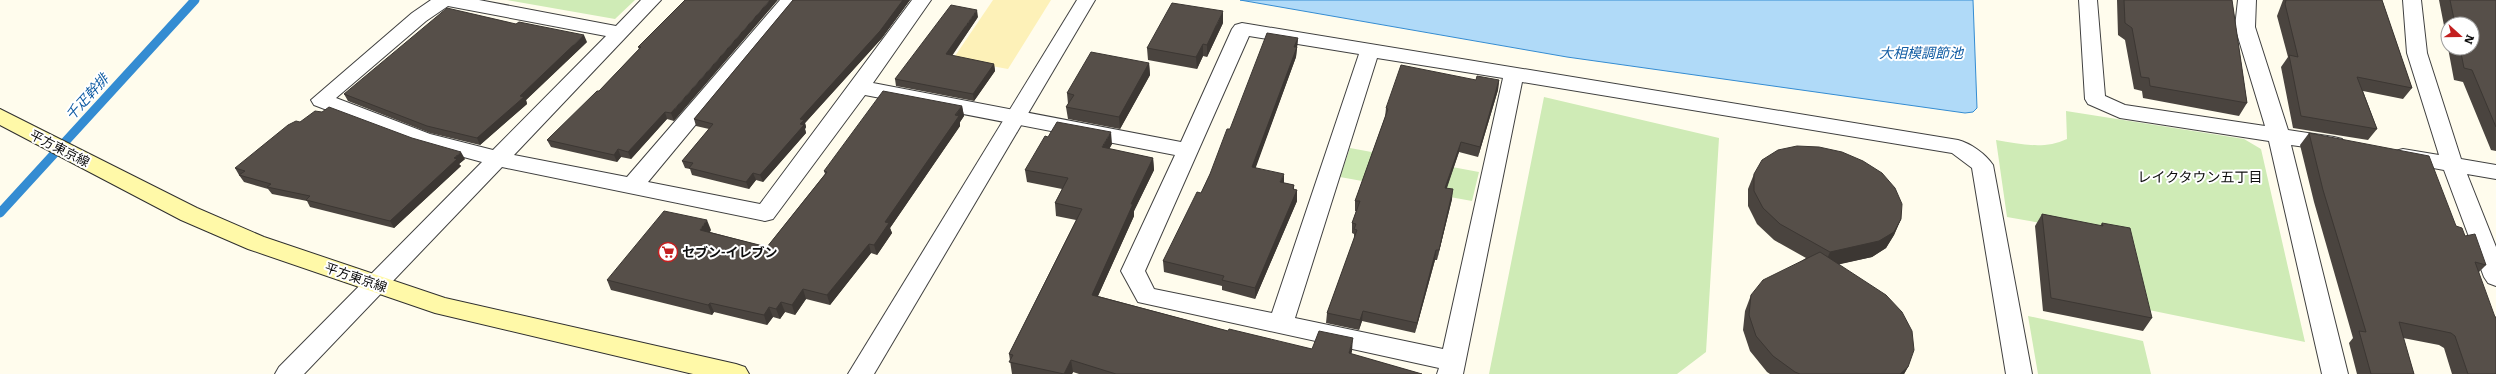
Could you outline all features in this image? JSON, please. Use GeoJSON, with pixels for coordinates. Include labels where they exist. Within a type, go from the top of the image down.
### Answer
{"type":"FeatureCollection","features":[{"type":"Feature","properties":{"kind":"main road","name":"平方東京線"},"geometry":{"type":"LineString","coordinates":[[0,116],[189,214],[256,244],[443,307],[736,374]]}},
{"type":"Feature","properties":{"kind":"street"},"geometry":{"type":"LineString","coordinates":[[443,0],[419,17],[321,100],[423,139],[498,159],[765,213],[860,87],[922,0]]}},
{"type":"Feature","properties":{"kind":"street"},"geometry":{"type":"LineString","coordinates":[[448,0],[619,32]]}},
{"type":"Feature","properties":{"kind":"street"},"geometry":{"type":"LineString","coordinates":[[288,374],[498,159],[619,32],[652,0]]}},
{"type":"Feature","properties":{"kind":"street"},"geometry":{"type":"LineString","coordinates":[[632,186],[790,0]]}},
{"type":"Feature","properties":{"kind":"street"},"geometry":{"type":"LineString","coordinates":[[861,374],[1086,0]]}},
{"type":"Feature","properties":{"kind":"street"},"geometry":{"type":"LineString","coordinates":[[2088,0],[2095,99],[2120,111],[2278,133],[2354,147]]}},
{"type":"Feature","properties":{"kind":"street"},"geometry":{"type":"LineString","coordinates":[[2247,0],[2245,27],[2278,133],[2335,374]]}},
{"type":"Feature","properties":{"kind":"street"},"geometry":{"type":"LineString","coordinates":[[2412,0],[2418,53],[2453,166],[2496,277]]}},
{"type":"Feature","properties":{"kind":"street"},"geometry":{"type":"LineString","coordinates":[[1514,73],[1452,368],[1281,323],[1146,296],[1133,271],[1186,150],[1242,29],[1514,73],[1958,147],[1982,165],[2019,374]]}},
{"type":"Feature","properties":{"kind":"street"},"geometry":{"type":"LineString","coordinates":[[1281,323],[1370,50]]}},
{"type":"Feature","properties":{"kind":"street"},"geometry":{"type":"LineString","coordinates":[[860,87],[1186,150]]}},
{"type":"Feature","properties":{"kind":"street"},"geometry":{"type":"LineString","coordinates":[[2384,153],[2453,166],[2496,172]]}},
{"type":"Feature","properties":{"kind":"green space"},"geometry":{"type":"Polygon","coordinates":[[[507,0],[635,0],[615,19],[507,0]]]}},
{"type":"Feature","properties":{"kind":"green space"},"geometry":{"type":"Polygon","coordinates":[[[1544,97],[1719,138],[1706,352],[1677,374],[1489,374],[1544,97]]]}},
{"type":"Feature","properties":{"kind":"green space"},"geometry":{"type":"Polygon","coordinates":[[[2066,111],[2244,139],[2261,149],[2305,342],[2144,309],[2126,238],[2007,217],[1996,140],[2041,145],[2067,139],[2066,111]]]}},
{"type":"Feature","properties":{"kind":"green space"},"geometry":{"type":"Polygon","coordinates":[[[1350,148],[1479,172],[1472,201],[1340,177],[1350,148]]]}},
{"type":"Feature","properties":{"kind":"green space"},"geometry":{"type":"Polygon","coordinates":[[[2028,316],[2143,341],[2151,374],[2038,374],[2028,316]]]}},
{"type":"Feature","properties":{"kind":"sand"},"geometry":{"type":"Polygon","coordinates":[[[993,0],[1051,0],[1008,69],[953,59],[993,0]]]}},
{"type":"Feature","properties":{"kind":"water","name":"大相模調節池"},"geometry":{"type":"Polygon","coordinates":[[[1240,0],[1973,0],[1977,108],[1973,112],[1965,113],[1567,57],[1240,0]]]}},
{"type":"Feature","properties":{"kind":"building"},"geometry":{"type":"Polygon","coordinates":[[[685,0],[770,0],[671,113],[665,112],[628,152],[618,149],[614,155],[547,140],[597,91],[599,91],[641,47],[638,47],[685,0]]]}},
{"type":"Feature","properties":{"kind":"building"},"geometry":{"type":"Polygon","coordinates":[[[793,0],[903,0],[880,31],[800,119],[804,120],[800,124],[804,125],[760,175],[753,173],[746,182],[689,168],[693,163],[682,161],[713,124],[694,119],[793,0]]]}},
{"type":"Feature","properties":{"kind":"building"},"geometry":{"type":"Polygon","coordinates":[[[2124,0],[2232,0],[2247,103],[2150,86],[2149,78],[2141,77],[2132,28],[2125,23],[2124,0]]]}},
{"type":"Feature","properties":{"kind":"building"},"geometry":{"type":"Polygon","coordinates":[[[2286,0],[2382,0],[2412,88],[2357,77],[2377,129],[2301,116],[2289,55],[2298,57],[2285,4],[2286,0]]]}},
{"type":"Feature","properties":{"kind":"building"},"geometry":{"type":"Polygon","coordinates":[[[2450,0],[2496,0],[2496,127],[2472,70],[2464,68],[2462,56],[2480,56],[2480,16],[2453,16],[2450,0]]]}},
{"type":"Feature","properties":{"kind":"building"},"geometry":{"type":"Polygon","coordinates":[[[1172,3],[1223,11],[1207,45],[1203,44],[1196,57],[1147,48],[1172,3]]]}},
{"type":"Feature","properties":{"kind":"building"},"geometry":{"type":"Polygon","coordinates":[[[951,5],[977,10],[946,54],[994,64],[973,94],[895,79],[951,5]]]}},
{"type":"Feature","properties":{"kind":"building"},"geometry":{"type":"Polygon","coordinates":[[[447,8],[516,24],[519,22],[584,35],[520,96],[524,97],[477,138],[427,126],[344,94],[447,8]]]}},
{"type":"Feature","properties":{"kind":"building"},"geometry":{"type":"Polygon","coordinates":[[[1267,33],[1298,38],[1294,47],[1297,47],[1252,167],[1284,174],[1280,182],[1294,185],[1293,189],[1297,190],[1255,288],[1222,280],[1224,276],[1163,261],[1197,192],[1201,193],[1210,174],[1227,129],[1230,129],[1267,33]]]}},
{"type":"Feature","properties":{"kind":"building"},"geometry":{"type":"Polygon","coordinates":[[[1091,52],[1149,63],[1119,117],[1066,107],[1074,95],[1067,93],[1091,52]]]}},
{"type":"Feature","properties":{"kind":"building"},"geometry":{"type":"Polygon","coordinates":[[[1401,65],[1476,80],[1477,76],[1499,80],[1480,147],[1461,142],[1445,188],[1453,189],[1439,250],[1436,250],[1417,323],[1363,311],[1360,320],[1327,313],[1357,230],[1354,229],[1356,224],[1352,223],[1360,201],[1355,201],[1388,109],[1386,108],[1401,65]]]}},
{"type":"Feature","properties":{"kind":"building"},"geometry":{"type":"Polygon","coordinates":[[[883,91],[962,106],[955,115],[959,116],[885,222],[889,223],[874,245],[869,244],[827,295],[803,289],[792,305],[781,302],[776,309],[769,307],[764,315],[710,303],[708,305],[607,280],[664,211],[707,220],[700,230],[767,247],[827,172],[824,171],[883,91]]]}},
{"type":"Feature","properties":{"kind":"building"},"geometry":{"type":"Polygon","coordinates":[[[329,107],[412,138],[461,152],[454,158],[457,159],[390,221],[306,200],[310,196],[267,187],[271,184],[239,175],[245,171],[235,168],[288,125],[296,121],[300,122],[315,111],[322,112],[329,107]]]}},
{"type":"Feature","properties":{"kind":"building"},"geometry":{"type":"Polygon","coordinates":[[[1057,122],[1111,132],[1102,147],[1153,158],[1131,204],[1133,204],[1092,295],[1228,331],[1229,329],[1312,349],[1319,331],[1353,338],[1349,353],[1422,374],[1116,374],[1071,360],[1064,374],[1009,362],[1013,355],[1009,354],[1082,209],[1055,203],[1068,178],[1025,170],[1045,136],[1048,137],[1057,122]]]}},
{"type":"Feature","properties":{"kind":"building"},"geometry":{"type":"Polygon","coordinates":[[[2309,133],[2429,156],[2456,226],[2462,228],[2465,236],[2475,234],[2486,265],[2475,262],[2496,317],[2496,374],[2468,374],[2455,336],[2451,333],[2399,322],[2414,374],[2371,374],[2359,331],[2366,332],[2323,190],[2309,133]]]}},
{"type":"Feature","properties":{"kind":"building"},"geometry":{"type":"Polygon","coordinates":[[[1797,146],[1819,147],[1842,152],[1863,161],[1882,173],[1895,188],[1902,204],[1901,219],[1894,232],[1879,241],[1830,252],[1780,224],[1763,208],[1754,191],[1754,174],[1762,160],[1778,150],[1797,146]]]}},
{"type":"Feature","properties":{"kind":"building"},"geometry":{"type":"Polygon","coordinates":[[[2042,214],[2103,226],[2102,223],[2130,228],[2152,318],[2051,298],[2042,214]]]}},
{"type":"Feature","properties":{"kind":"building"},"geometry":{"type":"Polygon","coordinates":[[[1820,252],[1886,295],[1902,312],[1912,331],[1914,350],[1908,367],[1900,374],[1800,374],[1773,356],[1756,336],[1749,315],[1751,295],[1763,280],[1820,252]]]}},
{"type":"Feature","properties":{"kind":"waterway","name":"千疋幹排"},"geometry":{"type":"LineString","coordinates":[[0,213],[195,0]]}},
{"type":"Feature","properties":{"kind":"place","name":"セブン-イレブン"},"geometry":{"type":"Point","coordinates":[668,252]}},
{"type":"Feature","properties":{"kind":"district","name":"レイクタウン五丁目"},"geometry":{"type":"Point","coordinates":[2200,177]}}]}
